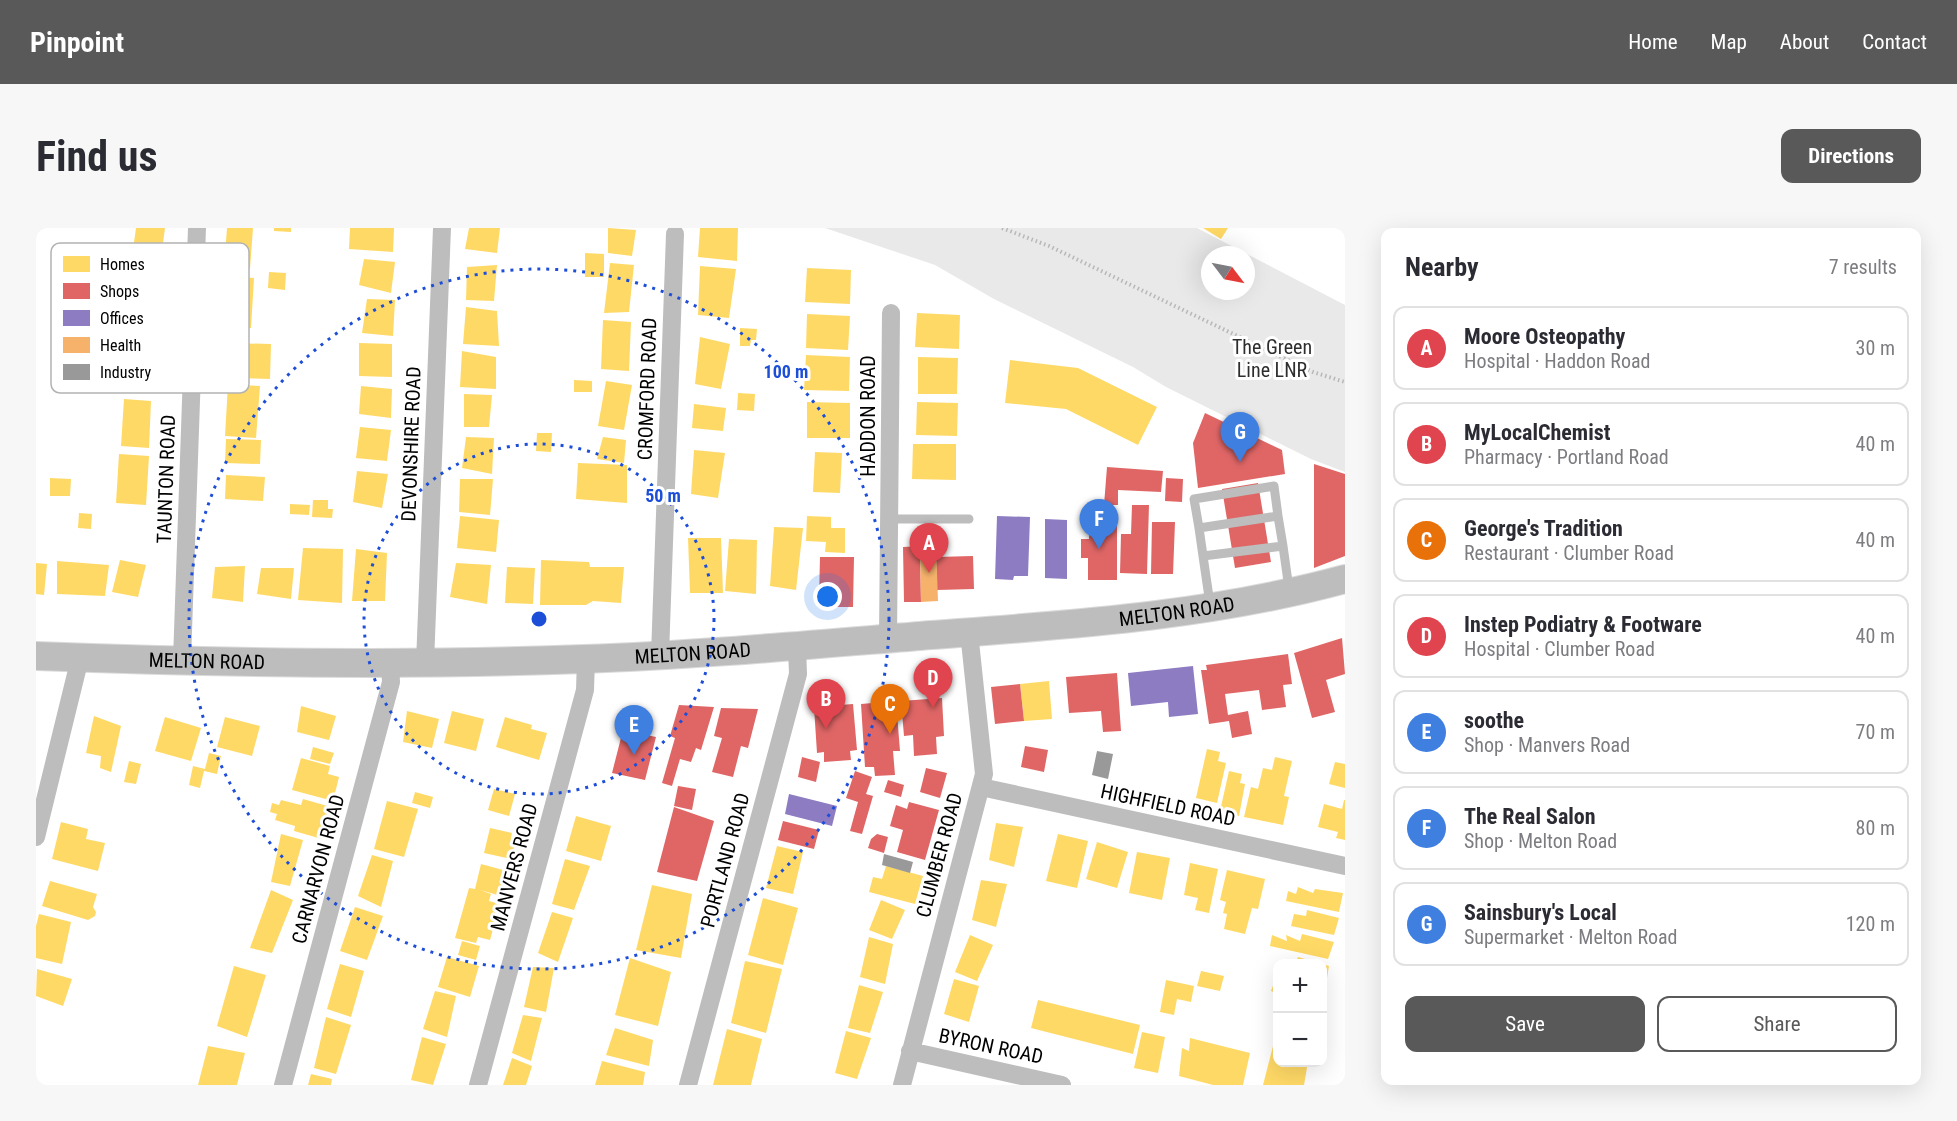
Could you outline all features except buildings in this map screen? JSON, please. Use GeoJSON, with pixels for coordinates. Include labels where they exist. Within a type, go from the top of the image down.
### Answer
{"type":"FeatureCollection","features":[{"type":"Feature","properties":{"kind":"main road","name":"MELTON ROAD"},"geometry":{"type":"LineString","coordinates":[[36,656],[390,664],[586,659],[797,647],[1210,609],[1289,594],[1345,579]]}},
{"type":"Feature","properties":{"kind":"street","name":"TAUNTON ROAD"},"geometry":{"type":"LineString","coordinates":[[196,243],[197,228]]}},
{"type":"Feature","properties":{"kind":"street","name":"DEVONSHIRE ROAD"},"geometry":{"type":"LineString","coordinates":[[425,663],[442,228]]}},
{"type":"Feature","properties":{"kind":"street","name":"CROMFORD ROAD"},"geometry":{"type":"LineString","coordinates":[[660,655],[675,234]]}},
{"type":"Feature","properties":{"kind":"street","name":"HADDON ROAD"},"geometry":{"type":"LineString","coordinates":[[888,639],[891,313]]}},
{"type":"Feature","properties":{"kind":"street","name":"TAUNTON ROAD"},"geometry":{"type":"LineString","coordinates":[[182,660],[191,393]]}},
{"type":"Feature","properties":{"kind":"street","name":"CLUMBER ROAD"},"geometry":{"type":"LineString","coordinates":[[902,1085],[984,774],[969,632]]}},
{"type":"Feature","properties":{"kind":"street","name":"PORTLAND ROAD"},"geometry":{"type":"LineString","coordinates":[[688,1085],[798,674],[797,647]]}},
{"type":"Feature","properties":{"kind":"street"},"geometry":{"type":"LineString","coordinates":[[36,837],[80,658]]}},
{"type":"Feature","properties":{"kind":"street","name":"MANVERS ROAD"},"geometry":{"type":"LineString","coordinates":[[478,1085],[585,690],[586,659]]}},
{"type":"Feature","properties":{"kind":"street","name":"CARNARVON ROAD"},"geometry":{"type":"LineString","coordinates":[[283,1085],[391,682],[390,664]]}},
{"type":"Feature","properties":{"kind":"street","name":"HIGHFIELD ROAD"},"geometry":{"type":"LineString","coordinates":[[981,787],[1345,866]]}},
{"type":"Feature","properties":{"kind":"street","name":"BYRON ROAD"},"geometry":{"type":"LineString","coordinates":[[910,1052],[1062,1085]]}},
{"type":"Feature","properties":{"kind":"lane"},"geometry":{"type":"LineString","coordinates":[[1210,609],[1194,499],[1274,486],[1289,594]]}},
{"type":"Feature","properties":{"kind":"lane"},"geometry":{"type":"LineString","coordinates":[[1199,528],[1278,516]]}},
{"type":"Feature","properties":{"kind":"lane"},"geometry":{"type":"LineString","coordinates":[[889,519],[969,519]]}},
{"type":"Feature","properties":{"kind":"lane"},"geometry":{"type":"LineString","coordinates":[[1203,556],[1283,546]]}},
{"type":"Feature","properties":{"kind":"path"},"geometry":{"type":"LineString","coordinates":[[1002,228],[1049,246],[1313,372],[1345,382]]}},
{"type":"Feature","properties":{"kind":"green space","name":"The Green Line LNR"},"geometry":{"type":"Polygon","coordinates":[[[825,228],[1197,228],[1232,246],[1201,246],[1201,300],[1255,300],[1255,258],[1345,305],[1345,472],[1311,459],[1166,387],[1133,367],[994,299],[935,265],[825,228]]]}},
{"type":"Feature","properties":{"kind":"place","name":"Sainsbury's Local"},"geometry":{"type":"Point","coordinates":[1240,462]}},
{"type":"Feature","properties":{"kind":"place","name":"The Real Salon"},"geometry":{"type":"Point","coordinates":[1099,549]}},
{"type":"Feature","properties":{"kind":"place","name":"Moore Osteopathy"},"geometry":{"type":"Point","coordinates":[929,573]}},
{"type":"Feature","properties":{"kind":"place","name":"Instep Podiatry & Footware"},"geometry":{"type":"Point","coordinates":[933,708]}},
{"type":"Feature","properties":{"kind":"place","name":"MyLocalChemist"},"geometry":{"type":"Point","coordinates":[826,729]}},
{"type":"Feature","properties":{"kind":"place","name":"George's Tradition"},"geometry":{"type":"Point","coordinates":[890,734]}},
{"type":"Feature","properties":{"kind":"place","name":"soothe"},"geometry":{"type":"Point","coordinates":[634,755]}}]}
